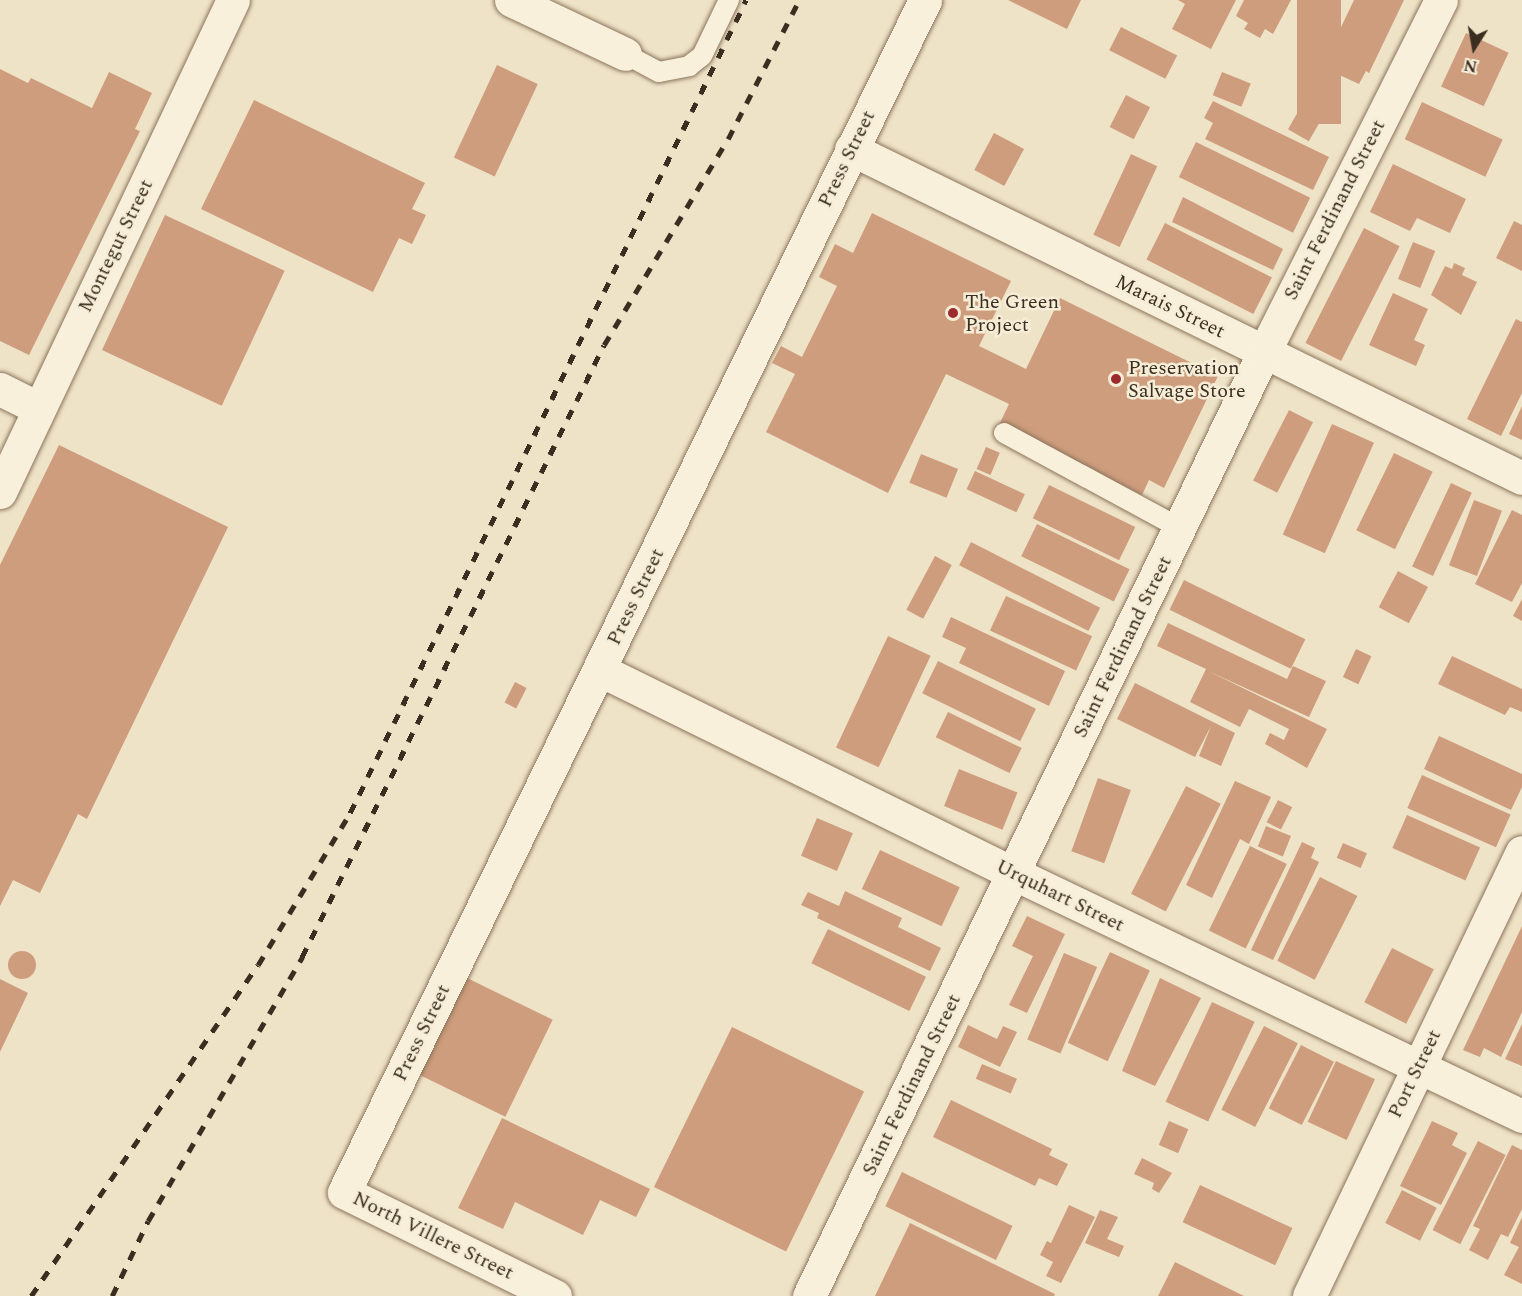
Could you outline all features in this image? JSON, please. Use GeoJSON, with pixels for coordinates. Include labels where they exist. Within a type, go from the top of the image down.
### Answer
{"type":"FeatureCollection","features":[{"type":"Feature","properties":{"kind":"street","name":"Montegut Street"},"geometry":{"type":"LineString","coordinates":[[0,492],[233,0]]}},
{"type":"Feature","properties":{"kind":"street"},"geometry":{"type":"LineString","coordinates":[[511,0],[625,54]]}},
{"type":"Feature","properties":{"kind":"street","name":"Press Street"},"geometry":{"type":"LineString","coordinates":[[345,1192],[925,0]]}},
{"type":"Feature","properties":{"kind":"street","name":"Saint Ferdinand Street"},"geometry":{"type":"LineString","coordinates":[[809,1296],[1015,874],[1263,354],[1441,0]]}},
{"type":"Feature","properties":{"kind":"street","name":"Marais Street"},"geometry":{"type":"LineString","coordinates":[[851,149],[1263,354],[1522,478]]}},
{"type":"Feature","properties":{"kind":"street"},"geometry":{"type":"LineString","coordinates":[[0,389],[38,408]]}},
{"type":"Feature","properties":{"kind":"street","name":"Urquhart Street"},"geometry":{"type":"LineString","coordinates":[[600,670],[1015,874],[1522,1116]]}},
{"type":"Feature","properties":{"kind":"street","name":"Port Street"},"geometry":{"type":"LineString","coordinates":[[1309,1296],[1522,852]]}},
{"type":"Feature","properties":{"kind":"street","name":"North Villere Street"},"geometry":{"type":"LineString","coordinates":[[345,1192],[555,1296]]}},
{"type":"Feature","properties":{"kind":"lane"},"geometry":{"type":"LineString","coordinates":[[625,54],[659,72],[689,66],[702,56],[729,0]]}},
{"type":"Feature","properties":{"kind":"lane"},"geometry":{"type":"LineString","coordinates":[[1004,433],[1180,528]]}},
{"type":"Feature","properties":{"kind":"building"},"geometry":{"type":"Polygon","coordinates":[[[1008,0],[1081,0],[1067,29],[1008,0]]]}},
{"type":"Feature","properties":{"kind":"building"},"geometry":{"type":"Polygon","coordinates":[[[1178,0],[1236,0],[1211,49],[1172,29],[1185,4],[1178,0]]]}},
{"type":"Feature","properties":{"kind":"building"},"geometry":{"type":"Polygon","coordinates":[[[1244,0],[1291,0],[1273,34],[1265,29],[1260,38],[1244,29],[1248,23],[1236,16],[1244,0]]]}},
{"type":"Feature","properties":{"kind":"building"},"geometry":{"type":"Polygon","coordinates":[[[1297,0],[1341,0],[1341,124],[1297,124],[1297,0]]]}},
{"type":"Feature","properties":{"kind":"building"},"geometry":{"type":"Polygon","coordinates":[[[1354,0],[1404,0],[1369,73],[1366,71],[1359,84],[1322,67],[1354,0]]]}},
{"type":"Feature","properties":{"kind":"building"},"geometry":{"type":"Polygon","coordinates":[[[1121,27],[1177,56],[1165,79],[1109,50],[1121,27]]]}},
{"type":"Feature","properties":{"kind":"building"},"geometry":{"type":"Polygon","coordinates":[[[1466,33],[1509,53],[1484,106],[1441,86],[1466,33]]]}},
{"type":"Feature","properties":{"kind":"building"},"geometry":{"type":"Polygon","coordinates":[[[497,65],[538,84],[495,176],[454,157],[497,65]]]}},
{"type":"Feature","properties":{"kind":"building"},"geometry":{"type":"Polygon","coordinates":[[[0,69],[28,83],[31,78],[92,108],[109,72],[152,93],[135,129],[140,131],[29,355],[0,341],[0,69]]]}},
{"type":"Feature","properties":{"kind":"building"},"geometry":{"type":"Polygon","coordinates":[[[1222,72],[1251,84],[1241,107],[1213,95],[1222,72]]]}},
{"type":"Feature","properties":{"kind":"building"},"geometry":{"type":"Polygon","coordinates":[[[1126,95],[1150,107],[1134,139],[1110,127],[1126,95]]]}},
{"type":"Feature","properties":{"kind":"building"},"geometry":{"type":"Polygon","coordinates":[[[1306,98],[1327,110],[1309,141],[1288,129],[1306,98]]]}},
{"type":"Feature","properties":{"kind":"building"},"geometry":{"type":"Polygon","coordinates":[[[254,100],[425,183],[412,209],[426,215],[412,244],[399,238],[373,292],[201,209],[254,100]]]}},
{"type":"Feature","properties":{"kind":"building"},"geometry":{"type":"Polygon","coordinates":[[[1213,101],[1329,157],[1313,190],[1205,139],[1213,123],[1204,118],[1213,101]]]}},
{"type":"Feature","properties":{"kind":"building"},"geometry":{"type":"Polygon","coordinates":[[[1422,102],[1503,140],[1485,177],[1405,139],[1422,102]]]}},
{"type":"Feature","properties":{"kind":"building"},"geometry":{"type":"Polygon","coordinates":[[[994,133],[1024,149],[1004,186],[974,170],[994,133]]]}},
{"type":"Feature","properties":{"kind":"building"},"geometry":{"type":"Polygon","coordinates":[[[1196,142],[1310,198],[1293,233],[1179,177],[1196,142]]]}},
{"type":"Feature","properties":{"kind":"building"},"geometry":{"type":"Polygon","coordinates":[[[1131,154],[1157,166],[1120,247],[1093,235],[1131,154]]]}},
{"type":"Feature","properties":{"kind":"building"},"geometry":{"type":"Polygon","coordinates":[[[1393,164],[1466,199],[1450,233],[1417,218],[1410,231],[1370,212],[1393,164]]]}},
{"type":"Feature","properties":{"kind":"building"},"geometry":{"type":"Polygon","coordinates":[[[1183,197],[1283,249],[1273,270],[1172,222],[1183,197]]]}},
{"type":"Feature","properties":{"kind":"building"},"geometry":{"type":"Polygon","coordinates":[[[872,213],[1011,281],[979,346],[1026,369],[1060,298],[1218,376],[1164,488],[1149,480],[1142,495],[999,425],[1009,404],[946,374],[888,493],[766,432],[795,374],[772,363],[781,346],[802,357],[837,286],[819,277],[835,244],[853,253],[872,213]]]}},
{"type":"Feature","properties":{"kind":"building"},"geometry":{"type":"Polygon","coordinates":[[[165,215],[285,271],[222,406],[102,350],[165,215]]]}},
{"type":"Feature","properties":{"kind":"building"},"geometry":{"type":"Polygon","coordinates":[[[1514,221],[1522,225],[1522,271],[1496,258],[1514,221]]]}},
{"type":"Feature","properties":{"kind":"building"},"geometry":{"type":"Polygon","coordinates":[[[1165,223],[1272,277],[1253,314],[1146,260],[1165,223]]]}},
{"type":"Feature","properties":{"kind":"building"},"geometry":{"type":"Polygon","coordinates":[[[1364,228],[1400,246],[1341,361],[1305,343],[1364,228]]]}},
{"type":"Feature","properties":{"kind":"building"},"geometry":{"type":"Polygon","coordinates":[[[1413,242],[1435,251],[1420,288],[1398,279],[1413,242]]]}},
{"type":"Feature","properties":{"kind":"building"},"geometry":{"type":"Polygon","coordinates":[[[1454,263],[1465,268],[1462,275],[1477,282],[1461,315],[1431,295],[1445,266],[1452,269],[1454,263]]]}},
{"type":"Feature","properties":{"kind":"building"},"geometry":{"type":"Polygon","coordinates":[[[1393,293],[1428,309],[1414,340],[1425,345],[1416,366],[1369,345],[1393,293]]]}},
{"type":"Feature","properties":{"kind":"building"},"geometry":{"type":"Polygon","coordinates":[[[1516,319],[1522,322],[1522,393],[1501,436],[1467,419],[1516,319]]]}},
{"type":"Feature","properties":{"kind":"building"},"geometry":{"type":"Polygon","coordinates":[[[1522,406],[1522,440],[1509,434],[1522,406]]]}},
{"type":"Feature","properties":{"kind":"building"},"geometry":{"type":"Polygon","coordinates":[[[1289,410],[1313,422],[1277,493],[1253,480],[1289,410]]]}},
{"type":"Feature","properties":{"kind":"building"},"geometry":{"type":"Polygon","coordinates":[[[1332,424],[1374,443],[1325,553],[1283,535],[1332,424]]]}},
{"type":"Feature","properties":{"kind":"building"},"geometry":{"type":"Polygon","coordinates":[[[59,445],[228,527],[87,819],[78,814],[40,893],[13,880],[0,906],[0,565],[59,445]]]}},
{"type":"Feature","properties":{"kind":"building"},"geometry":{"type":"Polygon","coordinates":[[[986,447],[1000,453],[990,475],[977,469],[986,447]]]}},
{"type":"Feature","properties":{"kind":"building"},"geometry":{"type":"Polygon","coordinates":[[[1394,453],[1433,472],[1395,549],[1356,530],[1394,453]]]}},
{"type":"Feature","properties":{"kind":"building"},"geometry":{"type":"Polygon","coordinates":[[[921,454],[958,469],[946,498],[909,483],[921,454]]]}},
{"type":"Feature","properties":{"kind":"building"},"geometry":{"type":"Polygon","coordinates":[[[975,471],[1025,494],[1016,512],[967,489],[975,471]]]}},
{"type":"Feature","properties":{"kind":"building"},"geometry":{"type":"Polygon","coordinates":[[[1451,483],[1472,493],[1433,576],[1412,566],[1451,483]]]}},
{"type":"Feature","properties":{"kind":"building"},"geometry":{"type":"Polygon","coordinates":[[[1049,485],[1135,527],[1119,560],[1033,518],[1049,485]]]}},
{"type":"Feature","properties":{"kind":"building"},"geometry":{"type":"Polygon","coordinates":[[[1474,500],[1502,511],[1477,576],[1449,565],[1474,500]]]}},
{"type":"Feature","properties":{"kind":"building"},"geometry":{"type":"Polygon","coordinates":[[[1512,510],[1522,515],[1522,583],[1512,602],[1475,584],[1512,510]]]}},
{"type":"Feature","properties":{"kind":"building"},"geometry":{"type":"Polygon","coordinates":[[[1037,524],[1130,569],[1114,602],[1021,556],[1037,524]]]}},
{"type":"Feature","properties":{"kind":"building"},"geometry":{"type":"Polygon","coordinates":[[[971,542],[1100,608],[1088,631],[959,565],[971,542]]]}},
{"type":"Feature","properties":{"kind":"building"},"geometry":{"type":"Polygon","coordinates":[[[935,556],[952,565],[923,619],[906,610],[935,556]]]}},
{"type":"Feature","properties":{"kind":"building"},"geometry":{"type":"Polygon","coordinates":[[[1398,571],[1428,587],[1409,623],[1379,607],[1398,571]]]}},
{"type":"Feature","properties":{"kind":"building"},"geometry":{"type":"Polygon","coordinates":[[[1184,580],[1305,639],[1291,669],[1170,610],[1184,580]]]}},
{"type":"Feature","properties":{"kind":"building"},"geometry":{"type":"Polygon","coordinates":[[[1006,596],[1092,636],[1076,671],[990,630],[1006,596]]]}},
{"type":"Feature","properties":{"kind":"building"},"geometry":{"type":"Polygon","coordinates":[[[1522,599],[1522,621],[1513,616],[1522,599]]]}},
{"type":"Feature","properties":{"kind":"building"},"geometry":{"type":"Polygon","coordinates":[[[951,617],[1065,671],[1049,706],[959,663],[966,648],[942,637],[951,617]]]}},
{"type":"Feature","properties":{"kind":"building"},"geometry":{"type":"Polygon","coordinates":[[[1168,623],[1287,679],[1293,666],[1326,681],[1309,717],[1208,671],[1327,729],[1307,768],[1265,744],[1270,733],[1284,740],[1289,729],[1249,709],[1240,727],[1190,702],[1206,669],[1157,646],[1168,623]]]}},
{"type":"Feature","properties":{"kind":"building"},"geometry":{"type":"Polygon","coordinates":[[[888,636],[931,656],[879,767],[836,747],[888,636]]]}},
{"type":"Feature","properties":{"kind":"building"},"geometry":{"type":"Polygon","coordinates":[[[1356,649],[1371,656],[1358,684],[1343,677],[1356,649]]]}},
{"type":"Feature","properties":{"kind":"building"},"geometry":{"type":"Polygon","coordinates":[[[1452,656],[1522,689],[1522,712],[1510,707],[1505,715],[1438,684],[1452,656]]]}},
{"type":"Feature","properties":{"kind":"building"},"geometry":{"type":"Polygon","coordinates":[[[938,661],[1036,709],[1020,741],[922,693],[938,661]]]}},
{"type":"Feature","properties":{"kind":"building"},"geometry":{"type":"Polygon","coordinates":[[[515,682],[527,688],[516,708],[505,702],[515,682]]]}},
{"type":"Feature","properties":{"kind":"building"},"geometry":{"type":"Polygon","coordinates":[[[1135,683],[1235,733],[1221,766],[1199,756],[1211,726],[1195,757],[1117,719],[1135,683]]]}},
{"type":"Feature","properties":{"kind":"building"},"geometry":{"type":"Polygon","coordinates":[[[948,712],[1022,748],[1009,773],[936,737],[948,712]]]}},
{"type":"Feature","properties":{"kind":"building"},"geometry":{"type":"Polygon","coordinates":[[[1439,736],[1522,774],[1522,787],[1511,810],[1424,769],[1439,736]]]}},
{"type":"Feature","properties":{"kind":"building"},"geometry":{"type":"Polygon","coordinates":[[[959,769],[1017,793],[1002,830],[944,806],[959,769]]]}},
{"type":"Feature","properties":{"kind":"building"},"geometry":{"type":"Polygon","coordinates":[[[1422,775],[1511,814],[1496,847],[1407,808],[1422,775]]]}},
{"type":"Feature","properties":{"kind":"building"},"geometry":{"type":"Polygon","coordinates":[[[1098,778],[1131,790],[1104,863],[1071,851],[1098,778]]]}},
{"type":"Feature","properties":{"kind":"building"},"geometry":{"type":"Polygon","coordinates":[[[1235,781],[1271,797],[1249,844],[1240,839],[1212,898],[1186,885],[1235,781]]]}},
{"type":"Feature","properties":{"kind":"building"},"geometry":{"type":"Polygon","coordinates":[[[1186,786],[1221,804],[1166,912],[1131,894],[1186,786]]]}},
{"type":"Feature","properties":{"kind":"building"},"geometry":{"type":"Polygon","coordinates":[[[1278,800],[1292,807],[1281,830],[1267,822],[1278,800]]]}},
{"type":"Feature","properties":{"kind":"building"},"geometry":{"type":"Polygon","coordinates":[[[1407,815],[1480,848],[1465,880],[1392,848],[1407,815]]]}},
{"type":"Feature","properties":{"kind":"building"},"geometry":{"type":"Polygon","coordinates":[[[817,818],[853,833],[837,871],[801,856],[817,818]]]}},
{"type":"Feature","properties":{"kind":"building"},"geometry":{"type":"Polygon","coordinates":[[[1266,826],[1291,836],[1283,857],[1258,846],[1266,826]]]}},
{"type":"Feature","properties":{"kind":"building"},"geometry":{"type":"Polygon","coordinates":[[[1302,842],[1315,848],[1311,858],[1319,862],[1273,960],[1251,950],[1302,842]]]}},
{"type":"Feature","properties":{"kind":"building"},"geometry":{"type":"Polygon","coordinates":[[[1343,843],[1367,853],[1361,868],[1337,858],[1343,843]]]}},
{"type":"Feature","properties":{"kind":"building"},"geometry":{"type":"Polygon","coordinates":[[[1250,846],[1287,864],[1246,948],[1209,930],[1250,846]]]}},
{"type":"Feature","properties":{"kind":"building"},"geometry":{"type":"Polygon","coordinates":[[[880,850],[960,887],[942,926],[862,889],[880,850]]]}},
{"type":"Feature","properties":{"kind":"building"},"geometry":{"type":"Polygon","coordinates":[[[1320,877],[1357,896],[1315,980],[1277,961],[1320,877]]]}},
{"type":"Feature","properties":{"kind":"building"},"geometry":{"type":"Polygon","coordinates":[[[845,891],[902,918],[898,927],[941,948],[930,971],[817,918],[819,913],[801,905],[808,892],[839,906],[845,891]]]}},
{"type":"Feature","properties":{"kind":"building"},"geometry":{"type":"Polygon","coordinates":[[[1027,916],[1065,934],[1027,1013],[1009,1005],[1033,956],[1012,946],[1027,916]]]}},
{"type":"Feature","properties":{"kind":"building"},"geometry":{"type":"Polygon","coordinates":[[[1522,926],[1522,1012],[1501,1057],[1484,1048],[1480,1057],[1463,1050],[1522,926]]]}},
{"type":"Feature","properties":{"kind":"building"},"geometry":{"type":"Polygon","coordinates":[[[828,929],[926,977],[909,1011],[811,963],[828,929]]]}},
{"type":"Feature","properties":{"kind":"building"},"geometry":{"type":"Polygon","coordinates":[[[1392,948],[1434,969],[1406,1024],[1364,1002],[1392,948]]]}},
{"type":"Feature","properties":{"kind":"building"},"geometry":{"type":"Polygon","coordinates":[[[22,951],[32,955],[36,965],[32,975],[22,979],[12,975],[8,965],[12,955],[22,951]]]}},
{"type":"Feature","properties":{"kind":"building"},"geometry":{"type":"Polygon","coordinates":[[[1110,952],[1150,971],[1108,1061],[1068,1043],[1110,952]]]}},
{"type":"Feature","properties":{"kind":"building"},"geometry":{"type":"Polygon","coordinates":[[[1064,953],[1097,967],[1060,1054],[1027,1040],[1064,953]]]}},
{"type":"Feature","properties":{"kind":"building"},"geometry":{"type":"Polygon","coordinates":[[[461,975],[553,1020],[505,1117],[414,1072],[461,975]]]}},
{"type":"Feature","properties":{"kind":"building"},"geometry":{"type":"Polygon","coordinates":[[[1160,978],[1201,998],[1155,1086],[1122,1071],[1160,978]]]}},
{"type":"Feature","properties":{"kind":"building"},"geometry":{"type":"Polygon","coordinates":[[[0,979],[28,993],[0,1052],[0,979]]]}},
{"type":"Feature","properties":{"kind":"building"},"geometry":{"type":"Polygon","coordinates":[[[1212,1002],[1255,1022],[1208,1122],[1166,1102],[1212,1002]]]}},
{"type":"Feature","properties":{"kind":"building"},"geometry":{"type":"Polygon","coordinates":[[[1522,1024],[1522,1066],[1505,1059],[1522,1024]]]}},
{"type":"Feature","properties":{"kind":"building"},"geometry":{"type":"Polygon","coordinates":[[[968,1025],[997,1039],[1003,1026],[1017,1032],[1000,1067],[958,1047],[968,1025]]]}},
{"type":"Feature","properties":{"kind":"building"},"geometry":{"type":"Polygon","coordinates":[[[1264,1026],[1298,1043],[1255,1127],[1221,1110],[1264,1026]]]}},
{"type":"Feature","properties":{"kind":"building"},"geometry":{"type":"Polygon","coordinates":[[[732,1027],[864,1091],[786,1251],[654,1187],[732,1027]]]}},
{"type":"Feature","properties":{"kind":"building"},"geometry":{"type":"Polygon","coordinates":[[[1301,1045],[1334,1062],[1302,1125],[1269,1108],[1301,1045]]]}},
{"type":"Feature","properties":{"kind":"building"},"geometry":{"type":"Polygon","coordinates":[[[1336,1061],[1375,1079],[1347,1140],[1308,1122],[1336,1061]]]}},
{"type":"Feature","properties":{"kind":"building"},"geometry":{"type":"Polygon","coordinates":[[[982,1064],[1017,1079],[1011,1094],[976,1079],[982,1064]]]}},
{"type":"Feature","properties":{"kind":"building"},"geometry":{"type":"Polygon","coordinates":[[[951,1100],[1052,1149],[1049,1155],[1068,1164],[1057,1186],[1039,1178],[1035,1186],[933,1137],[951,1100]]]}},
{"type":"Feature","properties":{"kind":"building"},"geometry":{"type":"Polygon","coordinates":[[[502,1118],[650,1189],[636,1217],[600,1200],[583,1235],[515,1202],[503,1229],[458,1208],[502,1118]]]}},
{"type":"Feature","properties":{"kind":"building"},"geometry":{"type":"Polygon","coordinates":[[[1169,1121],[1188,1129],[1178,1153],[1159,1145],[1169,1121]]]}},
{"type":"Feature","properties":{"kind":"building"},"geometry":{"type":"Polygon","coordinates":[[[1432,1121],[1458,1133],[1452,1145],[1467,1153],[1441,1205],[1400,1186],[1432,1121]]]}},
{"type":"Feature","properties":{"kind":"building"},"geometry":{"type":"Polygon","coordinates":[[[1478,1141],[1506,1155],[1460,1244],[1433,1230],[1478,1141]]]}},
{"type":"Feature","properties":{"kind":"building"},"geometry":{"type":"Polygon","coordinates":[[[1512,1145],[1522,1150],[1522,1209],[1508,1237],[1501,1234],[1488,1260],[1469,1250],[1480,1229],[1473,1226],[1512,1145]]]}},
{"type":"Feature","properties":{"kind":"building"},"geometry":{"type":"Polygon","coordinates":[[[1142,1158],[1172,1173],[1159,1193],[1152,1189],[1154,1183],[1134,1174],[1142,1158]]]}},
{"type":"Feature","properties":{"kind":"building"},"geometry":{"type":"Polygon","coordinates":[[[902,1172],[1013,1226],[996,1260],[885,1206],[902,1172]]]}},
{"type":"Feature","properties":{"kind":"building"},"geometry":{"type":"Polygon","coordinates":[[[1200,1185],[1292,1228],[1275,1265],[1183,1222],[1200,1185]]]}},
{"type":"Feature","properties":{"kind":"building"},"geometry":{"type":"Polygon","coordinates":[[[1402,1190],[1437,1208],[1420,1241],[1385,1223],[1402,1190]]]}},
{"type":"Feature","properties":{"kind":"building"},"geometry":{"type":"Polygon","coordinates":[[[1069,1205],[1095,1217],[1061,1283],[1046,1276],[1053,1262],[1040,1255],[1047,1241],[1051,1243],[1069,1205]]]}},
{"type":"Feature","properties":{"kind":"building"},"geometry":{"type":"Polygon","coordinates":[[[1100,1210],[1118,1217],[1107,1239],[1124,1246],[1119,1257],[1085,1243],[1100,1210]]]}},
{"type":"Feature","properties":{"kind":"building"},"geometry":{"type":"Polygon","coordinates":[[[1522,1217],[1522,1284],[1504,1275],[1519,1247],[1510,1243],[1522,1217]]]}},
{"type":"Feature","properties":{"kind":"building"},"geometry":{"type":"Polygon","coordinates":[[[910,1223],[1055,1294],[1054,1296],[875,1296],[910,1223]]]}},
{"type":"Feature","properties":{"kind":"building"},"geometry":{"type":"Polygon","coordinates":[[[1175,1262],[1244,1296],[1158,1296],[1175,1262]]]}},
{"type":"Feature","properties":{"kind":"railway"},"geometry":{"type":"LineString","coordinates":[[31,1296],[258,965],[350,813],[746,0]]}},
{"type":"Feature","properties":{"kind":"railway"},"geometry":{"type":"LineString","coordinates":[[112,1296],[148,1221],[302,957],[604,345],[728,139],[799,0]]}},
{"type":"Feature","properties":{"kind":"place","name":"The Green Project"},"geometry":{"type":"Point","coordinates":[953,313]}},
{"type":"Feature","properties":{"kind":"place","name":"Preservation Salvage Store"},"geometry":{"type":"Point","coordinates":[1116,379]}}]}
